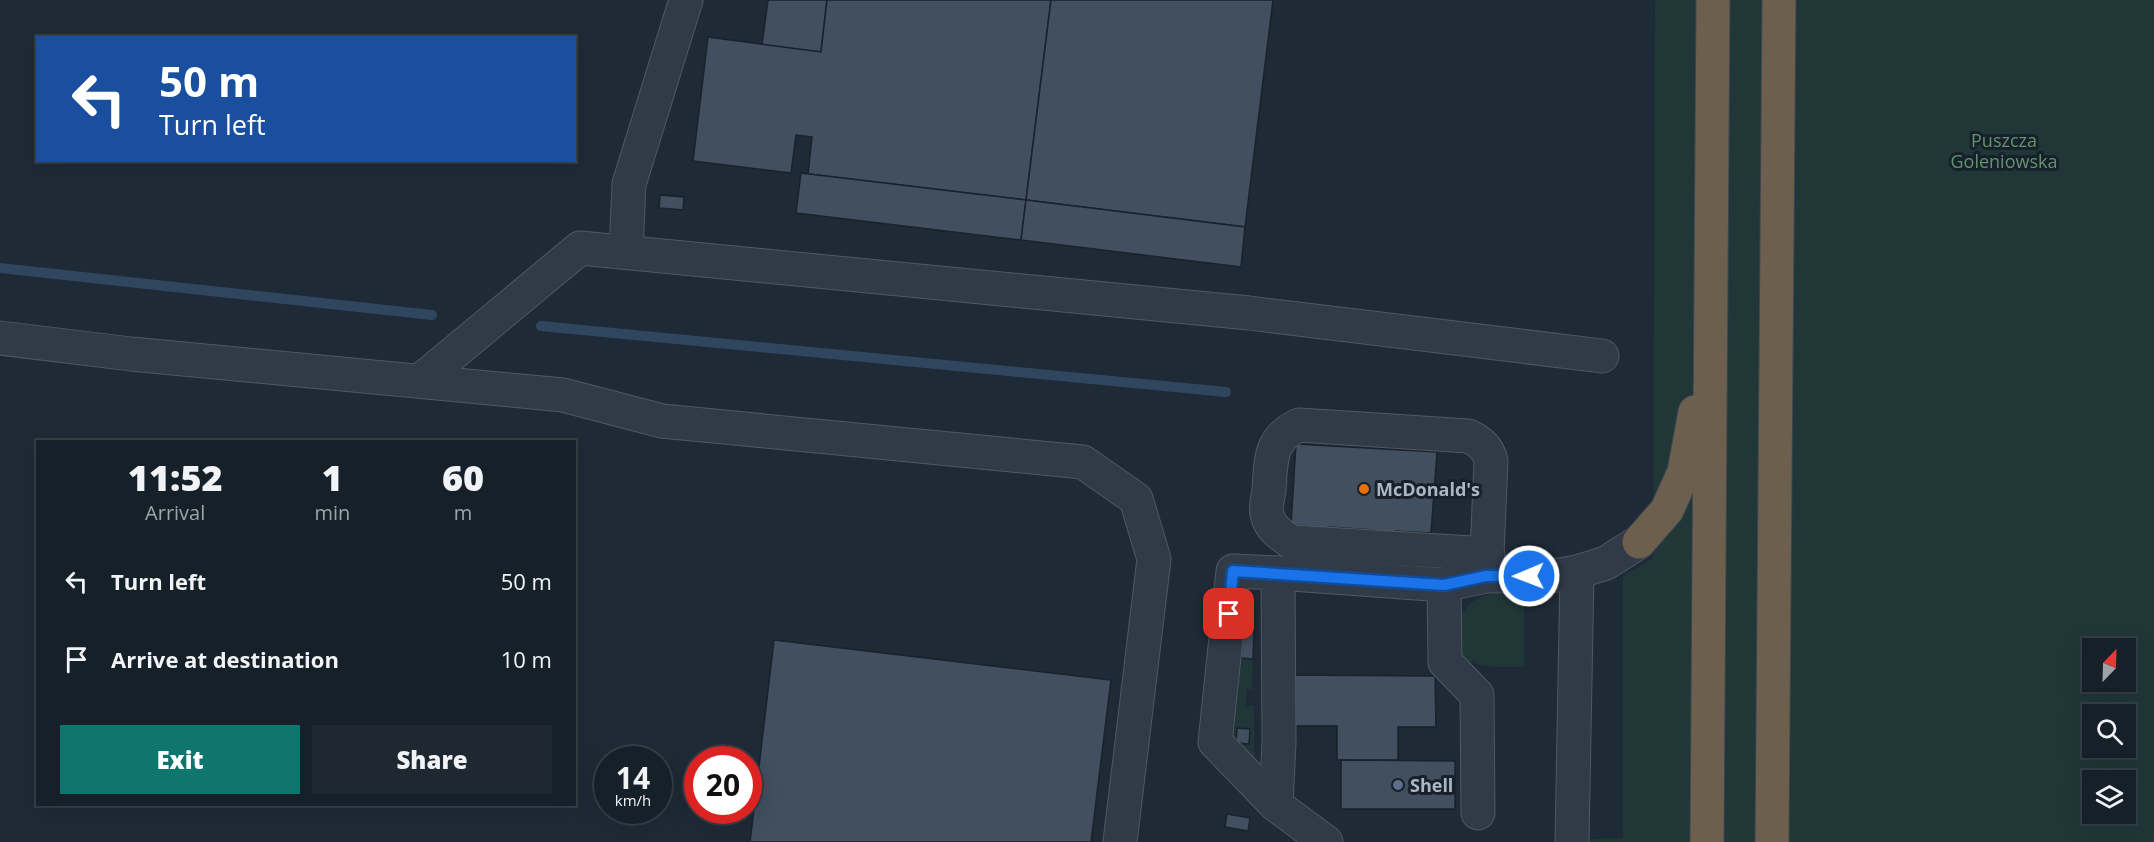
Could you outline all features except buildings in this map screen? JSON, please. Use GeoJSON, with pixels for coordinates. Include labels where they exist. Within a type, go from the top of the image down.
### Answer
{"type":"FeatureCollection","features":[{"type":"Feature","properties":{"kind":"highway"},"geometry":{"type":"LineString","coordinates":[[1707,842],[1713,0]]}},
{"type":"Feature","properties":{"kind":"highway"},"geometry":{"type":"LineString","coordinates":[[1772,842],[1779,0]]}},
{"type":"Feature","properties":{"kind":"highway"},"geometry":{"type":"LineString","coordinates":[[1639,543],[1667,510],[1684,472],[1691,426],[1711,340]]}},
{"type":"Feature","properties":{"kind":"lane"},"geometry":{"type":"LineString","coordinates":[[626,252],[629,184],[686,0]]}},
{"type":"Feature","properties":{"kind":"lane"},"geometry":{"type":"LineString","coordinates":[[420,381],[580,248],[1249,313],[1602,356]]}},
{"type":"Feature","properties":{"kind":"lane"},"geometry":{"type":"LineString","coordinates":[[0,338],[131,354],[563,395],[662,421],[1083,462],[1136,499],[1154,559],[1120,842]]}},
{"type":"Feature","properties":{"kind":"lane"},"geometry":{"type":"LineString","coordinates":[[1487,565],[1489,453],[1477,440],[1467,436],[1299,425],[1289,430],[1275,446],[1267,513],[1275,530],[1291,542],[1560,575],[1606,563],[1639,543]]}},
{"type":"Feature","properties":{"kind":"lane"},"geometry":{"type":"LineString","coordinates":[[1326,842],[1276,806],[1215,742],[1233,571],[1444,585],[1487,565]]}},
{"type":"Feature","properties":{"kind":"lane"},"geometry":{"type":"LineString","coordinates":[[1572,842],[1577,572]]}},
{"type":"Feature","properties":{"kind":"lane"},"geometry":{"type":"LineString","coordinates":[[1276,806],[1279,743],[1278,573]]}},
{"type":"Feature","properties":{"kind":"lane"},"geometry":{"type":"LineString","coordinates":[[1444,585],[1445,662],[1477,695],[1478,813]]}},
{"type":"Feature","properties":{"kind":"green space","name":"Puszcza Goleniowska"},"geometry":{"type":"Polygon","coordinates":[[[1655,0],[2154,0],[2154,842],[1590,842],[1590,839],[1623,838],[1623,576],[1653,558],[1655,0]]]}},
{"type":"Feature","properties":{"kind":"green space"},"geometry":{"type":"Polygon","coordinates":[[[1524,591],[1524,667],[1483,666],[1461,656],[1459,626],[1466,608],[1488,595],[1524,591]]]}},
{"type":"Feature","properties":{"kind":"green space"},"geometry":{"type":"Polygon","coordinates":[[[1250,622],[1252,630],[1243,629],[1241,658],[1253,659],[1252,689],[1246,689],[1246,706],[1254,706],[1254,773],[1233,745],[1229,727],[1241,623],[1250,622]]]}},
{"type":"Feature","properties":{"kind":"waterway"},"geometry":{"type":"LineString","coordinates":[[0,268],[432,315]]}},
{"type":"Feature","properties":{"kind":"waterway"},"geometry":{"type":"LineString","coordinates":[[541,326],[1226,392]]}},
{"type":"Feature","properties":{"kind":"place","name":"McDonald's"},"geometry":{"type":"Point","coordinates":[1364,489]}},
{"type":"Feature","properties":{"kind":"place","name":"Shell"},"geometry":{"type":"Point","coordinates":[1398,785]}},
{"type":"Feature","properties":{"kind":"route"},"geometry":{"type":"LineString","coordinates":[[1229,614],[1233,571],[1444,585],[1486,576],[1529,576]]}}]}
